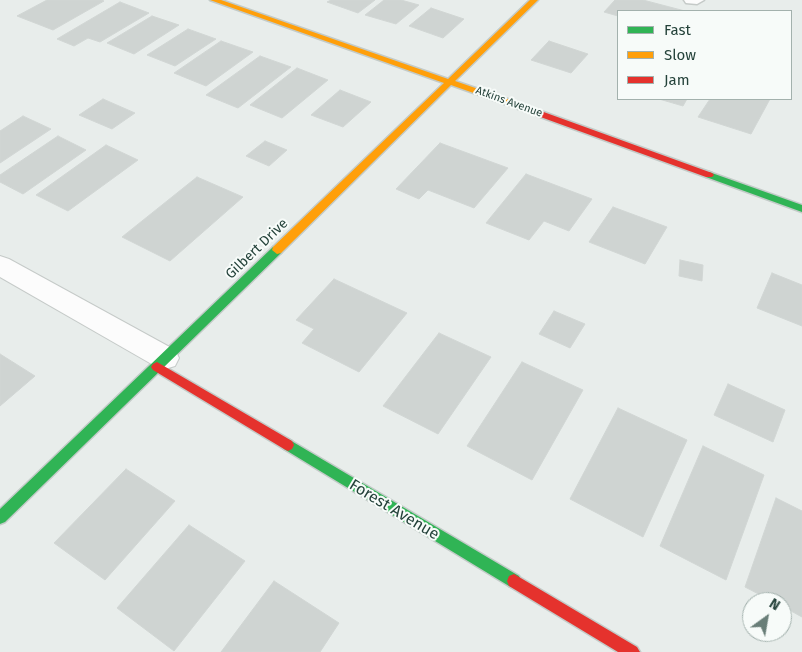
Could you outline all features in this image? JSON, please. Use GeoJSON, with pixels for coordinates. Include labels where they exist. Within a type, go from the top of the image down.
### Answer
{"type":"FeatureCollection","features":[{"type":"Feature","properties":{"kind":"street","name":"Atkins Avenue"},"geometry":{"type":"LineString","coordinates":[[214,0],[450,81],[802,209]]}},
{"type":"Feature","properties":{"kind":"street","name":"Gilbert Drive"},"geometry":{"type":"LineString","coordinates":[[0,518],[534,0]]}},
{"type":"Feature","properties":{"kind":"street","name":"Forest Avenue"},"geometry":{"type":"LineString","coordinates":[[0,265],[632,652]]}},
{"type":"Feature","properties":{"kind":"lane"},"geometry":{"type":"LineString","coordinates":[[691,0],[697,0]]}},
{"type":"Feature","properties":{"kind":"building"},"geometry":{"type":"Polygon","coordinates":[[[47,0],[104,1],[53,30],[17,16],[47,0]]]}},
{"type":"Feature","properties":{"kind":"building"},"geometry":{"type":"Polygon","coordinates":[[[331,0],[375,0],[358,13],[327,2],[331,0]]]}},
{"type":"Feature","properties":{"kind":"building"},"geometry":{"type":"Polygon","coordinates":[[[384,0],[401,0],[419,5],[396,24],[365,15],[384,0]]]}},
{"type":"Feature","properties":{"kind":"building"},"geometry":{"type":"Polygon","coordinates":[[[615,0],[643,0],[681,10],[617,10],[617,16],[604,12],[615,0]]]}},
{"type":"Feature","properties":{"kind":"building"},"geometry":{"type":"Polygon","coordinates":[[[120,2],[149,13],[100,42],[88,38],[74,46],[57,39],[120,2]]]}},
{"type":"Feature","properties":{"kind":"building"},"geometry":{"type":"Polygon","coordinates":[[[431,8],[464,19],[443,38],[409,26],[431,8]]]}},
{"type":"Feature","properties":{"kind":"building"},"geometry":{"type":"Polygon","coordinates":[[[152,16],[179,25],[134,54],[107,43],[152,16]]]}},
{"type":"Feature","properties":{"kind":"building"},"geometry":{"type":"Polygon","coordinates":[[[188,29],[216,39],[175,66],[147,55],[188,29]]]}},
{"type":"Feature","properties":{"kind":"building"},"geometry":{"type":"Polygon","coordinates":[[[221,41],[253,52],[206,86],[174,73],[221,41]]]}},
{"type":"Feature","properties":{"kind":"building"},"geometry":{"type":"Polygon","coordinates":[[[549,41],[588,54],[571,73],[531,60],[549,41]]]}},
{"type":"Feature","properties":{"kind":"building"},"geometry":{"type":"Polygon","coordinates":[[[260,56],[291,67],[238,108],[206,95],[260,56]]]}},
{"type":"Feature","properties":{"kind":"building"},"geometry":{"type":"Polygon","coordinates":[[[297,68],[328,80],[282,118],[250,105],[297,68]]]}},
{"type":"Feature","properties":{"kind":"building"},"geometry":{"type":"Polygon","coordinates":[[[340,90],[371,102],[343,127],[311,115],[340,90]]]}},
{"type":"Feature","properties":{"kind":"building"},"geometry":{"type":"Polygon","coordinates":[[[103,99],[135,113],[112,129],[79,115],[103,99]]]}},
{"type":"Feature","properties":{"kind":"building"},"geometry":{"type":"Polygon","coordinates":[[[662,100],[686,100],[683,106],[662,100]]]}},
{"type":"Feature","properties":{"kind":"building"},"geometry":{"type":"Polygon","coordinates":[[[709,100],[769,100],[751,134],[698,117],[709,100]]]}},
{"type":"Feature","properties":{"kind":"building"},"geometry":{"type":"Polygon","coordinates":[[[23,116],[51,129],[0,163],[0,131],[23,116]]]}},
{"type":"Feature","properties":{"kind":"building"},"geometry":{"type":"Polygon","coordinates":[[[58,136],[86,150],[23,194],[0,182],[0,175],[58,136]]]}},
{"type":"Feature","properties":{"kind":"building"},"geometry":{"type":"Polygon","coordinates":[[[265,141],[287,150],[269,166],[246,156],[265,141]]]}},
{"type":"Feature","properties":{"kind":"building"},"geometry":{"type":"Polygon","coordinates":[[[440,143],[508,168],[474,208],[428,190],[419,199],[396,189],[440,143]]]}},
{"type":"Feature","properties":{"kind":"building"},"geometry":{"type":"Polygon","coordinates":[[[106,145],[138,160],[68,211],[36,195],[106,145]]]}},
{"type":"Feature","properties":{"kind":"building"},"geometry":{"type":"Polygon","coordinates":[[[526,174],[592,199],[569,231],[544,221],[529,240],[486,223],[526,174]]]}},
{"type":"Feature","properties":{"kind":"building"},"geometry":{"type":"Polygon","coordinates":[[[197,177],[243,197],[170,261],[122,237],[197,177]]]}},
{"type":"Feature","properties":{"kind":"building"},"geometry":{"type":"Polygon","coordinates":[[[613,207],[667,227],[645,264],[589,242],[613,207]]]}},
{"type":"Feature","properties":{"kind":"building"},"geometry":{"type":"Polygon","coordinates":[[[680,260],[703,265],[702,281],[679,276],[680,260]]]}},
{"type":"Feature","properties":{"kind":"building"},"geometry":{"type":"Polygon","coordinates":[[[772,273],[802,285],[802,326],[757,308],[772,273]]]}},
{"type":"Feature","properties":{"kind":"building"},"geometry":{"type":"Polygon","coordinates":[[[334,279],[407,313],[359,372],[302,343],[314,329],[296,320],[334,279]]]}},
{"type":"Feature","properties":{"kind":"building"},"geometry":{"type":"Polygon","coordinates":[[[554,311],[585,324],[570,348],[539,334],[554,311]]]}},
{"type":"Feature","properties":{"kind":"building"},"geometry":{"type":"Polygon","coordinates":[[[439,333],[491,357],[438,434],[383,406],[439,333]]]}},
{"type":"Feature","properties":{"kind":"building"},"geometry":{"type":"Polygon","coordinates":[[[0,354],[35,376],[0,406],[0,354]]]}},
{"type":"Feature","properties":{"kind":"building"},"geometry":{"type":"Polygon","coordinates":[[[522,362],[583,390],[532,480],[467,446],[522,362]]]}},
{"type":"Feature","properties":{"kind":"building"},"geometry":{"type":"Polygon","coordinates":[[[728,384],[785,410],[773,442],[714,415],[728,384]]]}},
{"type":"Feature","properties":{"kind":"building"},"geometry":{"type":"Polygon","coordinates":[[[618,408],[687,440],[643,537],[570,499],[618,408]]]}},
{"type":"Feature","properties":{"kind":"building"},"geometry":{"type":"Polygon","coordinates":[[[703,446],[764,475],[726,580],[660,546],[703,446]]]}},
{"type":"Feature","properties":{"kind":"building"},"geometry":{"type":"Polygon","coordinates":[[[126,469],[175,501],[105,580],[54,543],[126,469]]]}},
{"type":"Feature","properties":{"kind":"building"},"geometry":{"type":"Polygon","coordinates":[[[776,498],[802,511],[802,617],[792,612],[792,592],[755,592],[745,587],[776,498]]]}},
{"type":"Feature","properties":{"kind":"building"},"geometry":{"type":"Polygon","coordinates":[[[189,525],[245,561],[174,651],[117,608],[189,525]]]}},
{"type":"Feature","properties":{"kind":"building"},"geometry":{"type":"Polygon","coordinates":[[[274,581],[339,623],[320,652],[221,652],[274,581]]]}},
{"type":"Feature","properties":{"kind":"traffic: fast"},"geometry":{"type":"LineString","coordinates":[[709,175],[802,209]]}},
{"type":"Feature","properties":{"kind":"traffic: fast"},"geometry":{"type":"LineString","coordinates":[[0,518],[277,250]]}},
{"type":"Feature","properties":{"kind":"traffic: fast"},"geometry":{"type":"LineString","coordinates":[[288,445],[514,581]]}},
{"type":"Feature","properties":{"kind":"traffic: slow"},"geometry":{"type":"LineString","coordinates":[[214,0],[516,105]]}},
{"type":"Feature","properties":{"kind":"traffic: slow"},"geometry":{"type":"LineString","coordinates":[[277,250],[534,0]]}},
{"type":"Feature","properties":{"kind":"traffic: jam"},"geometry":{"type":"LineString","coordinates":[[516,105],[709,175]]}},
{"type":"Feature","properties":{"kind":"traffic: jam"},"geometry":{"type":"LineString","coordinates":[[157,367],[288,445]]}},
{"type":"Feature","properties":{"kind":"traffic: jam"},"geometry":{"type":"LineString","coordinates":[[514,581],[632,652]]}}]}
